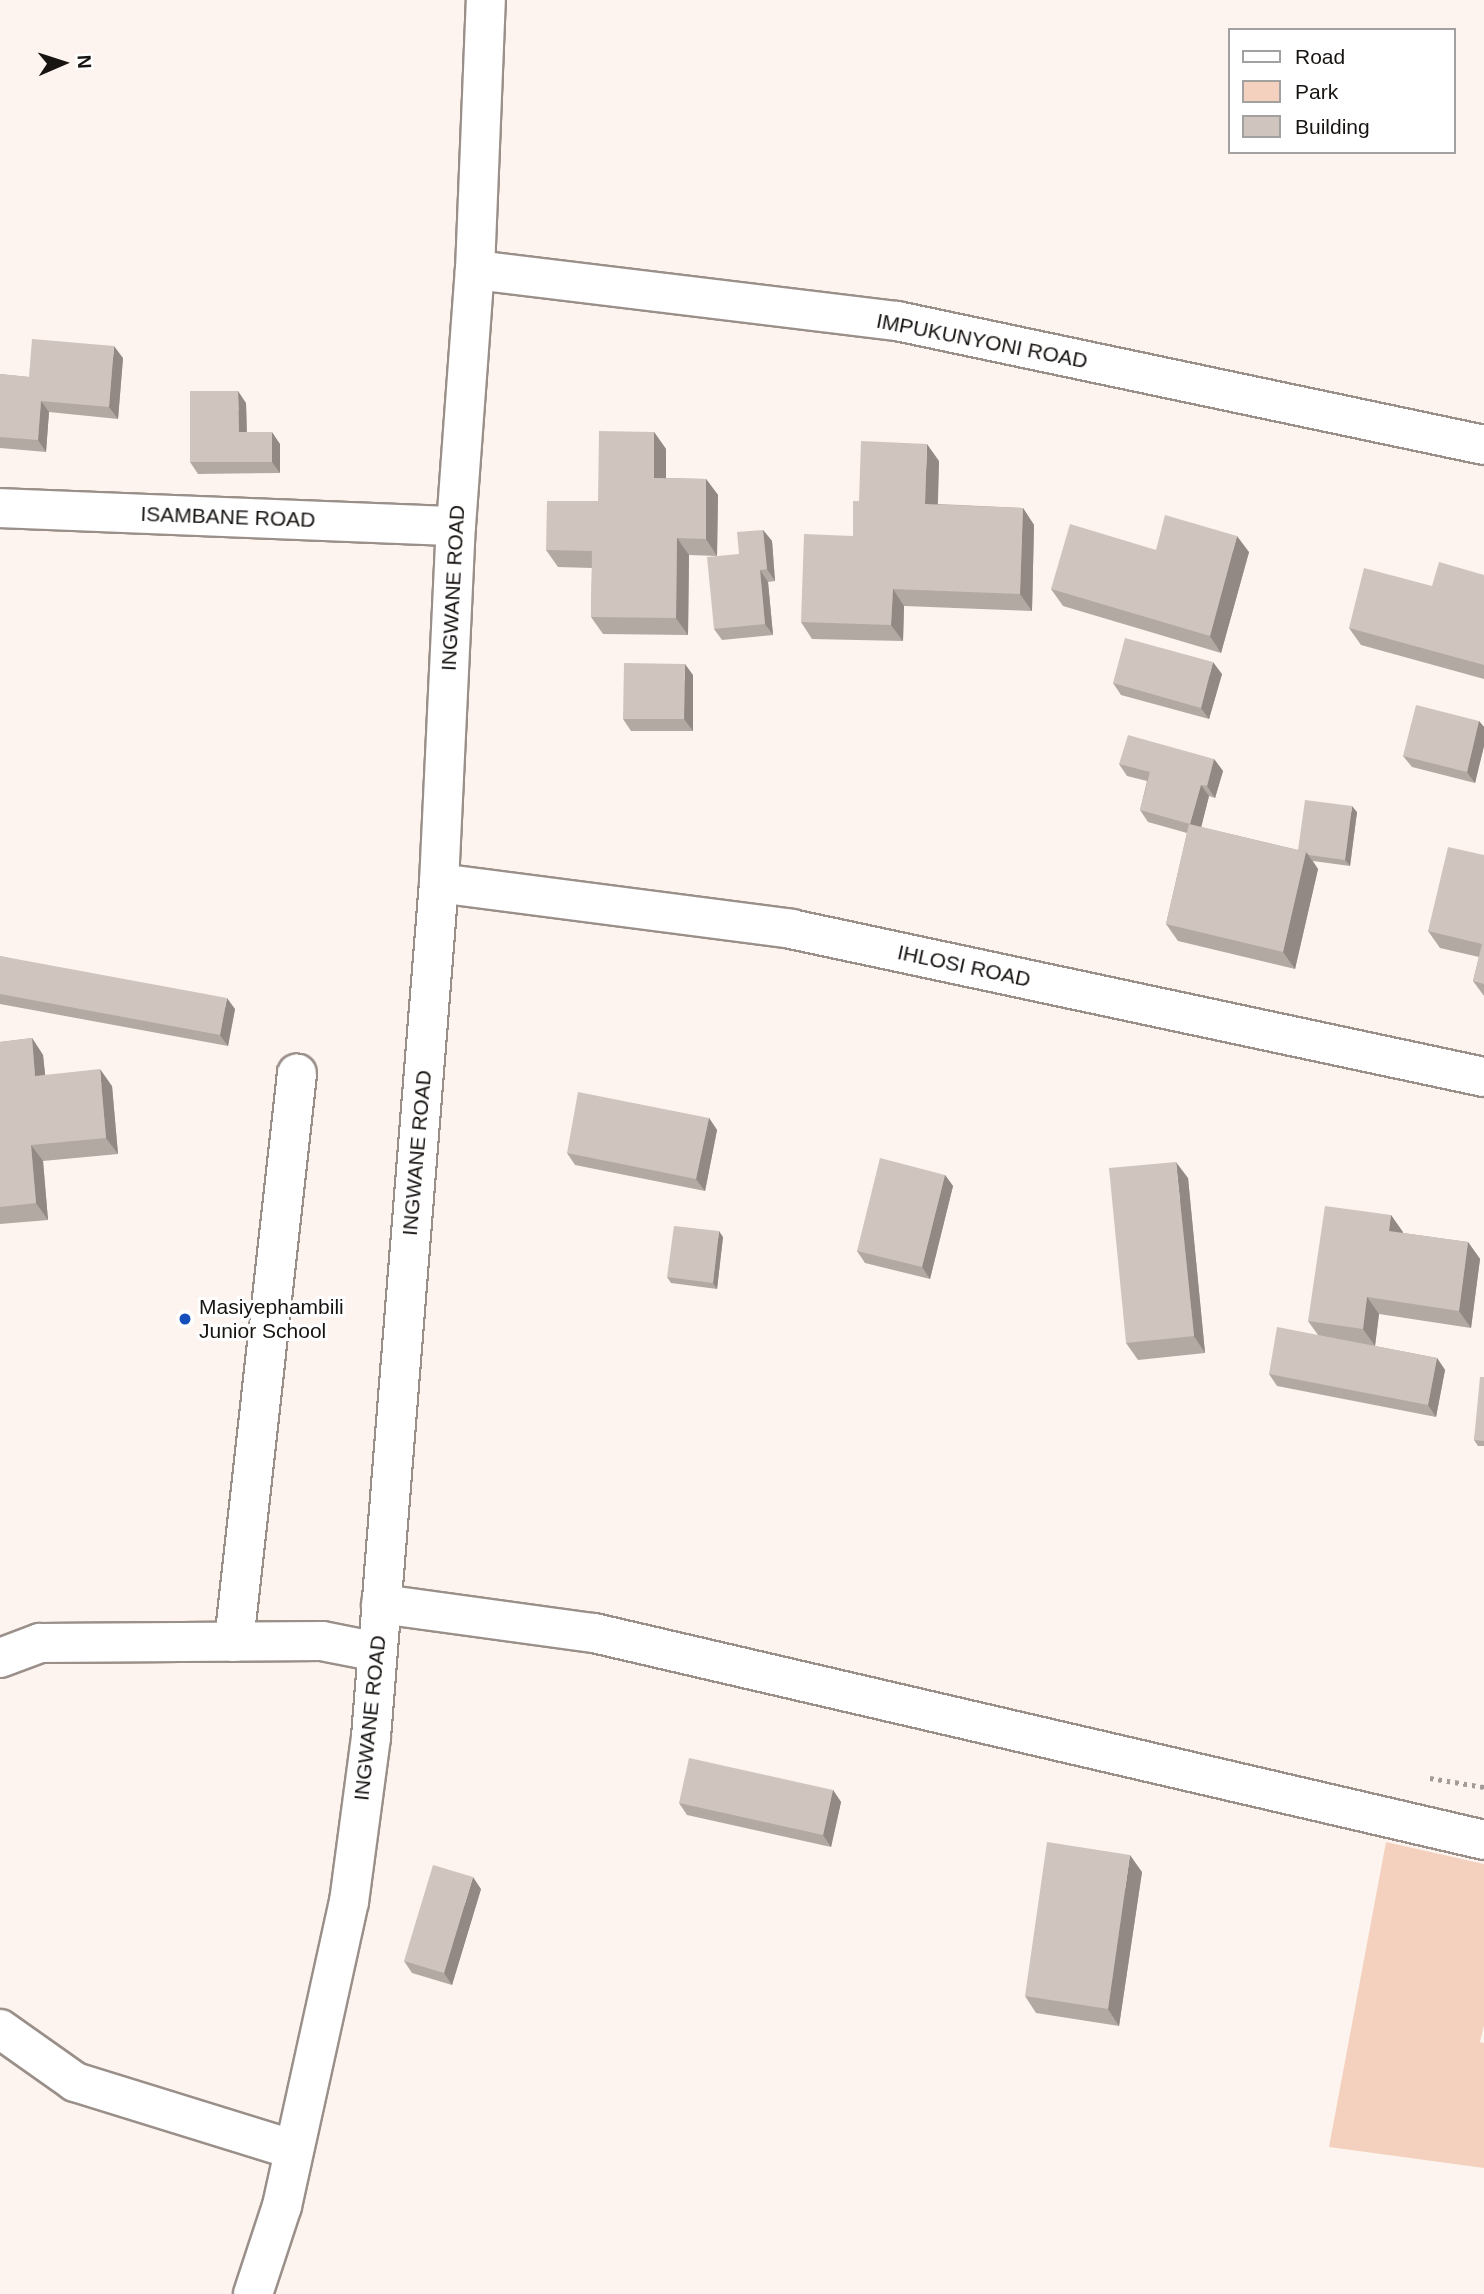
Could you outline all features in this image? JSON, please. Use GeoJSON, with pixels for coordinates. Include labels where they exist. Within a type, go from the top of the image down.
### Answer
{"type":"FeatureCollection","features":[{"type":"Feature","properties":{"kind":"street","name":"INGWANE ROAD"},"geometry":{"type":"LineString","coordinates":[[253,2294],[282,2206],[349,1902],[371,1737],[439,883],[456,526],[475,270],[486,0]]}},
{"type":"Feature","properties":{"kind":"street","name":"IMPUKUNYONI ROAD"},"geometry":{"type":"LineString","coordinates":[[475,270],[897,321],[1484,445]]}},
{"type":"Feature","properties":{"kind":"street","name":"ISAMBANE ROAD"},"geometry":{"type":"LineString","coordinates":[[0,508],[456,526]]}},
{"type":"Feature","properties":{"kind":"street","name":"IHLOSI ROAD"},"geometry":{"type":"LineString","coordinates":[[439,883],[791,929],[1484,1077]]}},
{"type":"Feature","properties":{"kind":"street"},"geometry":{"type":"LineString","coordinates":[[234,1642],[297,1073]]}},
{"type":"Feature","properties":{"kind":"street"},"geometry":{"type":"LineString","coordinates":[[381,1604],[594,1633],[1484,1840]]}},
{"type":"Feature","properties":{"kind":"street"},"geometry":{"type":"LineString","coordinates":[[0,1658],[40,1643],[322,1641],[377,1652]]}},
{"type":"Feature","properties":{"kind":"street"},"geometry":{"type":"LineString","coordinates":[[0,2029],[75,2082],[294,2150]]}},
{"type":"Feature","properties":{"kind":"green space"},"geometry":{"type":"Polygon","coordinates":[[[1386,1842],[1484,1864],[1484,2025],[1480,2042],[1484,2043],[1484,2168],[1329,2147],[1386,1842]]]}},
{"type":"Feature","properties":{"kind":"building"},"geometry":{"type":"Polygon","coordinates":[[[32,339],[114,346],[109,407],[41,401],[38,440],[0,437],[0,374],[29,377],[32,339]]]}},
{"type":"Feature","properties":{"kind":"building"},"geometry":{"type":"Polygon","coordinates":[[[190,391],[238,391],[239,432],[272,432],[272,462],[190,462],[190,391]]]}},
{"type":"Feature","properties":{"kind":"building"},"geometry":{"type":"Polygon","coordinates":[[[599,431],[654,432],[654,478],[706,479],[706,539],[677,538],[676,618],[591,617],[592,551],[546,550],[547,501],[598,501],[599,431]]]}},
{"type":"Feature","properties":{"kind":"building"},"geometry":{"type":"Polygon","coordinates":[[[861,441],[927,444],[925,504],[1023,508],[1020,594],[893,589],[891,625],[801,622],[804,534],[853,536],[853,501],[859,501],[861,441]]]}},
{"type":"Feature","properties":{"kind":"building"},"geometry":{"type":"Polygon","coordinates":[[[1165,515],[1237,536],[1210,636],[1051,589],[1070,524],[1156,550],[1165,515]]]}},
{"type":"Feature","properties":{"kind":"building"},"geometry":{"type":"Polygon","coordinates":[[[763,530],[767,569],[760,570],[765,624],[714,629],[707,557],[739,554],[737,532],[763,530]]]}},
{"type":"Feature","properties":{"kind":"building"},"geometry":{"type":"Polygon","coordinates":[[[1439,562],[1484,575],[1484,665],[1349,628],[1364,568],[1432,586],[1439,562]]]}},
{"type":"Feature","properties":{"kind":"building"},"geometry":{"type":"Polygon","coordinates":[[[1125,638],[1213,662],[1201,708],[1113,683],[1125,638]]]}},
{"type":"Feature","properties":{"kind":"building"},"geometry":{"type":"Polygon","coordinates":[[[624,663],[685,664],[684,719],[623,719],[624,663]]]}},
{"type":"Feature","properties":{"kind":"building"},"geometry":{"type":"Polygon","coordinates":[[[1416,705],[1479,721],[1467,772],[1403,756],[1416,705]]]}},
{"type":"Feature","properties":{"kind":"building"},"geometry":{"type":"Polygon","coordinates":[[[1128,735],[1214,759],[1207,786],[1201,785],[1190,824],[1140,810],[1150,772],[1119,764],[1128,735]]]}},
{"type":"Feature","properties":{"kind":"building"},"geometry":{"type":"Polygon","coordinates":[[[1305,800],[1352,806],[1345,860],[1309,855],[1298,850],[1305,800]]]}},
{"type":"Feature","properties":{"kind":"building"},"geometry":{"type":"Polygon","coordinates":[[[1189,824],[1306,852],[1283,952],[1166,924],[1189,824]]]}},
{"type":"Feature","properties":{"kind":"building"},"geometry":{"type":"Polygon","coordinates":[[[1448,847],[1484,855],[1484,984],[1473,981],[1482,944],[1428,931],[1448,847]]]}},
{"type":"Feature","properties":{"kind":"building"},"geometry":{"type":"Polygon","coordinates":[[[0,956],[227,998],[220,1035],[0,994],[0,956]]]}},
{"type":"Feature","properties":{"kind":"building"},"geometry":{"type":"Polygon","coordinates":[[[32,1038],[35,1076],[100,1069],[106,1138],[31,1145],[36,1203],[0,1207],[0,1042],[32,1038]]]}},
{"type":"Feature","properties":{"kind":"building"},"geometry":{"type":"Polygon","coordinates":[[[578,1092],[709,1118],[696,1179],[567,1153],[578,1092]]]}},
{"type":"Feature","properties":{"kind":"building"},"geometry":{"type":"Polygon","coordinates":[[[880,1158],[945,1175],[922,1267],[857,1251],[880,1158]]]}},
{"type":"Feature","properties":{"kind":"building"},"geometry":{"type":"Polygon","coordinates":[[[1176,1162],[1194,1336],[1126,1343],[1109,1168],[1176,1162]]]}},
{"type":"Feature","properties":{"kind":"building"},"geometry":{"type":"Polygon","coordinates":[[[1325,1206],[1391,1215],[1389,1231],[1468,1242],[1459,1311],[1367,1297],[1363,1329],[1308,1321],[1325,1206]]]}},
{"type":"Feature","properties":{"kind":"building"},"geometry":{"type":"Polygon","coordinates":[[[674,1226],[719,1231],[713,1283],[667,1277],[674,1226]]]}},
{"type":"Feature","properties":{"kind":"building"},"geometry":{"type":"Polygon","coordinates":[[[1277,1327],[1437,1358],[1428,1405],[1269,1374],[1277,1327]]]}},
{"type":"Feature","properties":{"kind":"building"},"geometry":{"type":"Polygon","coordinates":[[[1480,1377],[1484,1377],[1484,1441],[1474,1440],[1480,1377]]]}},
{"type":"Feature","properties":{"kind":"building"},"geometry":{"type":"Polygon","coordinates":[[[689,1758],[833,1790],[823,1835],[679,1803],[689,1758]]]}},
{"type":"Feature","properties":{"kind":"building"},"geometry":{"type":"Polygon","coordinates":[[[1047,1842],[1130,1855],[1108,2009],[1025,1996],[1047,1842]]]}},
{"type":"Feature","properties":{"kind":"building"},"geometry":{"type":"Polygon","coordinates":[[[433,1865],[473,1877],[444,1973],[404,1961],[433,1865]]]}},
{"type":"Feature","properties":{"kind":"place","name":"Masiyephambili Junior School"},"geometry":{"type":"Point","coordinates":[185,1319]}}]}
